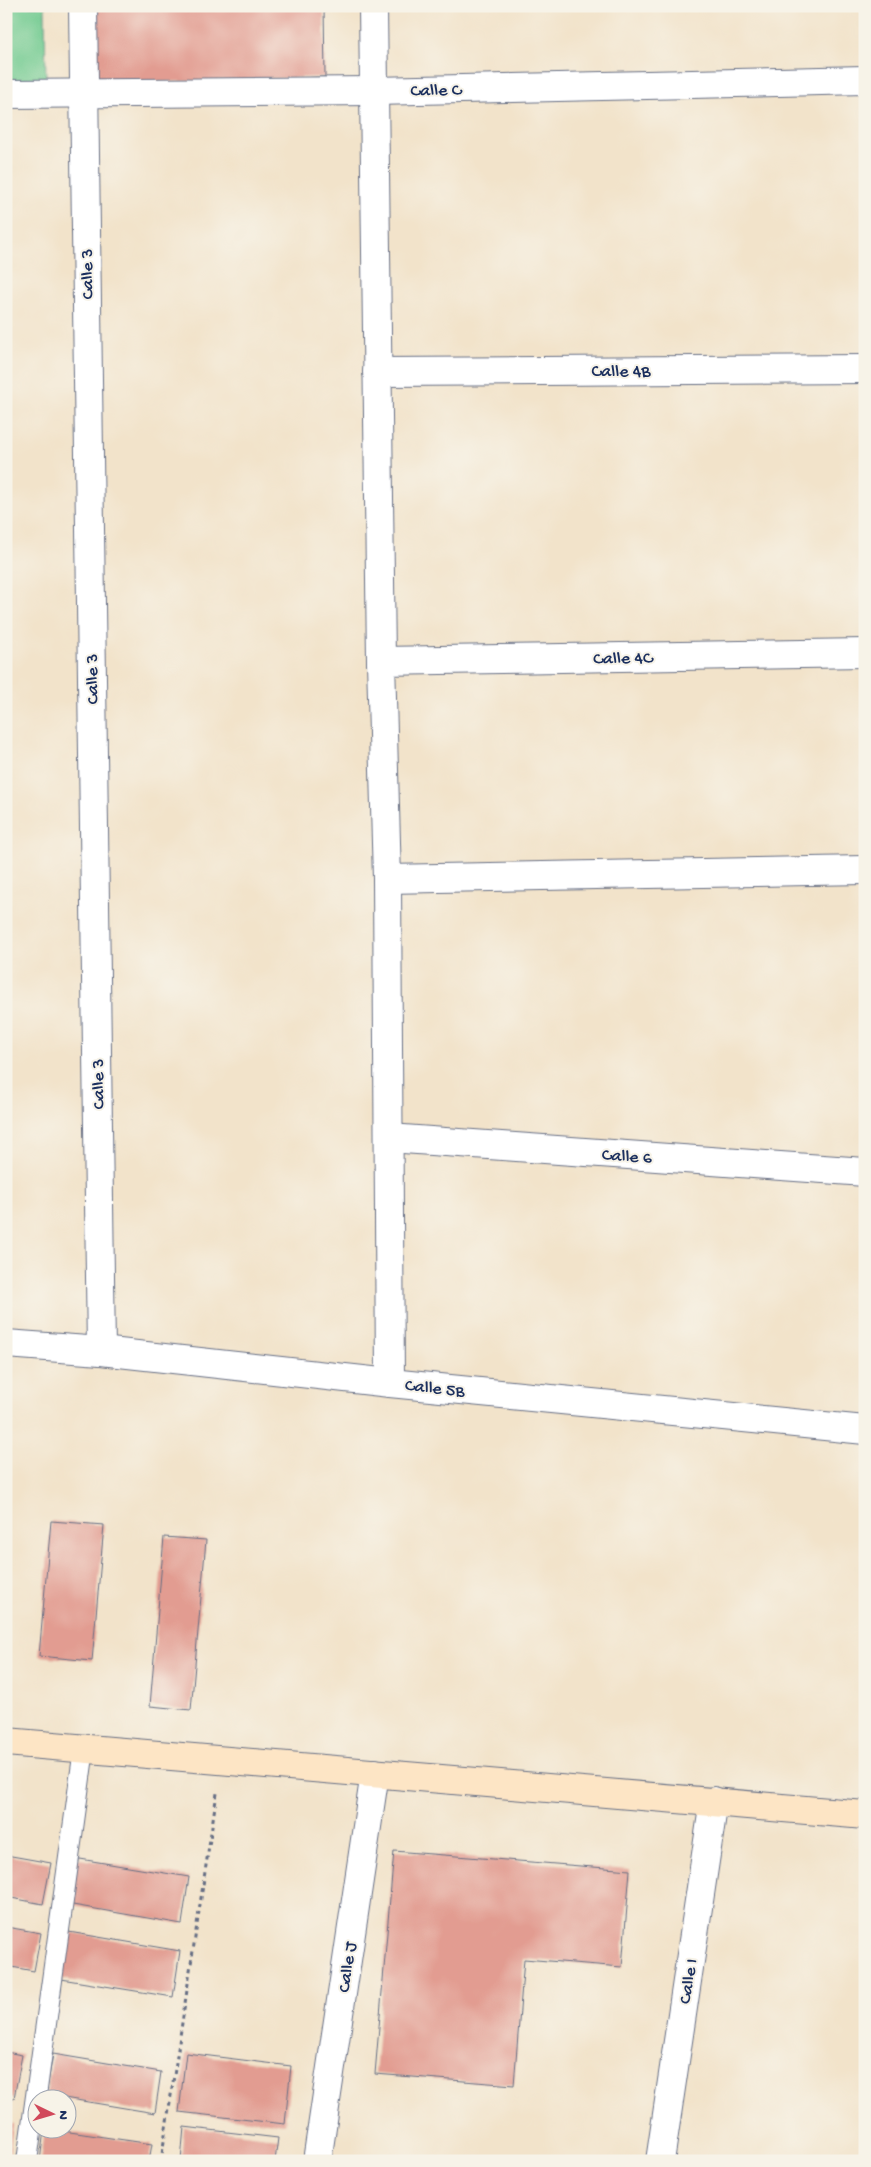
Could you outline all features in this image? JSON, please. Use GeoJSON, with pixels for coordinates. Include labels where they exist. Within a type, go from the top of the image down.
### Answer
{"type":"FeatureCollection","features":[{"type":"Feature","properties":{"kind":"street","name":"Calle 3"},"geometry":{"type":"LineString","coordinates":[[83,6],[101,1351]]}},
{"type":"Feature","properties":{"kind":"street"},"geometry":{"type":"LineString","coordinates":[[374,6],[381,662],[387,879],[390,1383]]}},
{"type":"Feature","properties":{"kind":"street","name":"Calle C"},"geometry":{"type":"LineString","coordinates":[[6,94],[375,91],[865,80]]}},
{"type":"Feature","properties":{"kind":"street","name":"Calle 4B"},"geometry":{"type":"LineString","coordinates":[[377,372],[865,369]]}},
{"type":"Feature","properties":{"kind":"street","name":"Calle 4C"},"geometry":{"type":"LineString","coordinates":[[381,662],[865,653]]}},
{"type":"Feature","properties":{"kind":"street"},"geometry":{"type":"LineString","coordinates":[[387,879],[865,870]]}},
{"type":"Feature","properties":{"kind":"street","name":"Calle 6"},"geometry":{"type":"LineString","coordinates":[[388,1138],[865,1172]]}},
{"type":"Feature","properties":{"kind":"street","name":"Calle 5B"},"geometry":{"type":"LineString","coordinates":[[6,1344],[101,1351],[390,1383],[865,1430]]}},
{"type":"Feature","properties":{"kind":"street"},"geometry":{"type":"LineString","coordinates":[[6,1742],[865,1815]]}},
{"type":"Feature","properties":{"kind":"street","name":"Calle J"},"geometry":{"type":"LineString","coordinates":[[317,2161],[375,1773]]}},
{"type":"Feature","properties":{"kind":"street","name":"Calle I"},"geometry":{"type":"LineString","coordinates":[[660,2161],[714,1801]]}},
{"type":"Feature","properties":{"kind":"lane"},"geometry":{"type":"LineString","coordinates":[[27,2161],[84,1749]]}},
{"type":"Feature","properties":{"kind":"path"},"geometry":{"type":"LineString","coordinates":[[161,2161],[222,1760]]}},
{"type":"Feature","properties":{"kind":"green space"},"geometry":{"type":"Polygon","coordinates":[[[6,6],[45,6],[46,88],[6,88],[6,6]]]}},
{"type":"Feature","properties":{"kind":"building"},"geometry":{"type":"Polygon","coordinates":[[[94,6],[324,6],[325,77],[94,84],[94,6]]]}},
{"type":"Feature","properties":{"kind":"building"},"geometry":{"type":"Polygon","coordinates":[[[51,1521],[104,1525],[92,1661],[39,1656],[51,1521]]]}},
{"type":"Feature","properties":{"kind":"building"},"geometry":{"type":"Polygon","coordinates":[[[164,1537],[206,1540],[191,1710],[150,1706],[164,1537]]]}},
{"type":"Feature","properties":{"kind":"building"},"geometry":{"type":"Polygon","coordinates":[[[394,1851],[630,1870],[622,1967],[524,1959],[514,2085],[375,2074],[394,1851]]]}},
{"type":"Feature","properties":{"kind":"building"},"geometry":{"type":"Polygon","coordinates":[[[6,1855],[51,1863],[43,1904],[6,1897],[6,1855]]]}},
{"type":"Feature","properties":{"kind":"building"},"geometry":{"type":"Polygon","coordinates":[[[74,1858],[189,1877],[182,1924],[67,1904],[74,1858]]]}},
{"type":"Feature","properties":{"kind":"building"},"geometry":{"type":"Polygon","coordinates":[[[6,1927],[41,1933],[34,1971],[6,1966],[6,1927]]]}},
{"type":"Feature","properties":{"kind":"building"},"geometry":{"type":"Polygon","coordinates":[[[63,1931],[180,1951],[173,1997],[55,1978],[63,1931]]]}},
{"type":"Feature","properties":{"kind":"building"},"geometry":{"type":"Polygon","coordinates":[[[6,2052],[22,2055],[14,2098],[6,2097],[6,2052]]]}},
{"type":"Feature","properties":{"kind":"building"},"geometry":{"type":"Polygon","coordinates":[[[186,2053],[291,2066],[285,2124],[179,2112],[186,2053]]]}},
{"type":"Feature","properties":{"kind":"building"},"geometry":{"type":"Polygon","coordinates":[[[53,2054],[161,2072],[155,2113],[78,2100],[78,2090],[47,2090],[53,2054]]]}},
{"type":"Feature","properties":{"kind":"building"},"geometry":{"type":"Polygon","coordinates":[[[6,2123],[13,2124],[8,2161],[6,2161],[6,2123]]]}},
{"type":"Feature","properties":{"kind":"building"},"geometry":{"type":"Polygon","coordinates":[[[184,2127],[278,2138],[275,2161],[181,2161],[184,2127]]]}},
{"type":"Feature","properties":{"kind":"building"},"geometry":{"type":"Polygon","coordinates":[[[78,2133],[152,2144],[149,2161],[40,2161],[43,2140],[78,2140],[78,2133]]]}}]}
